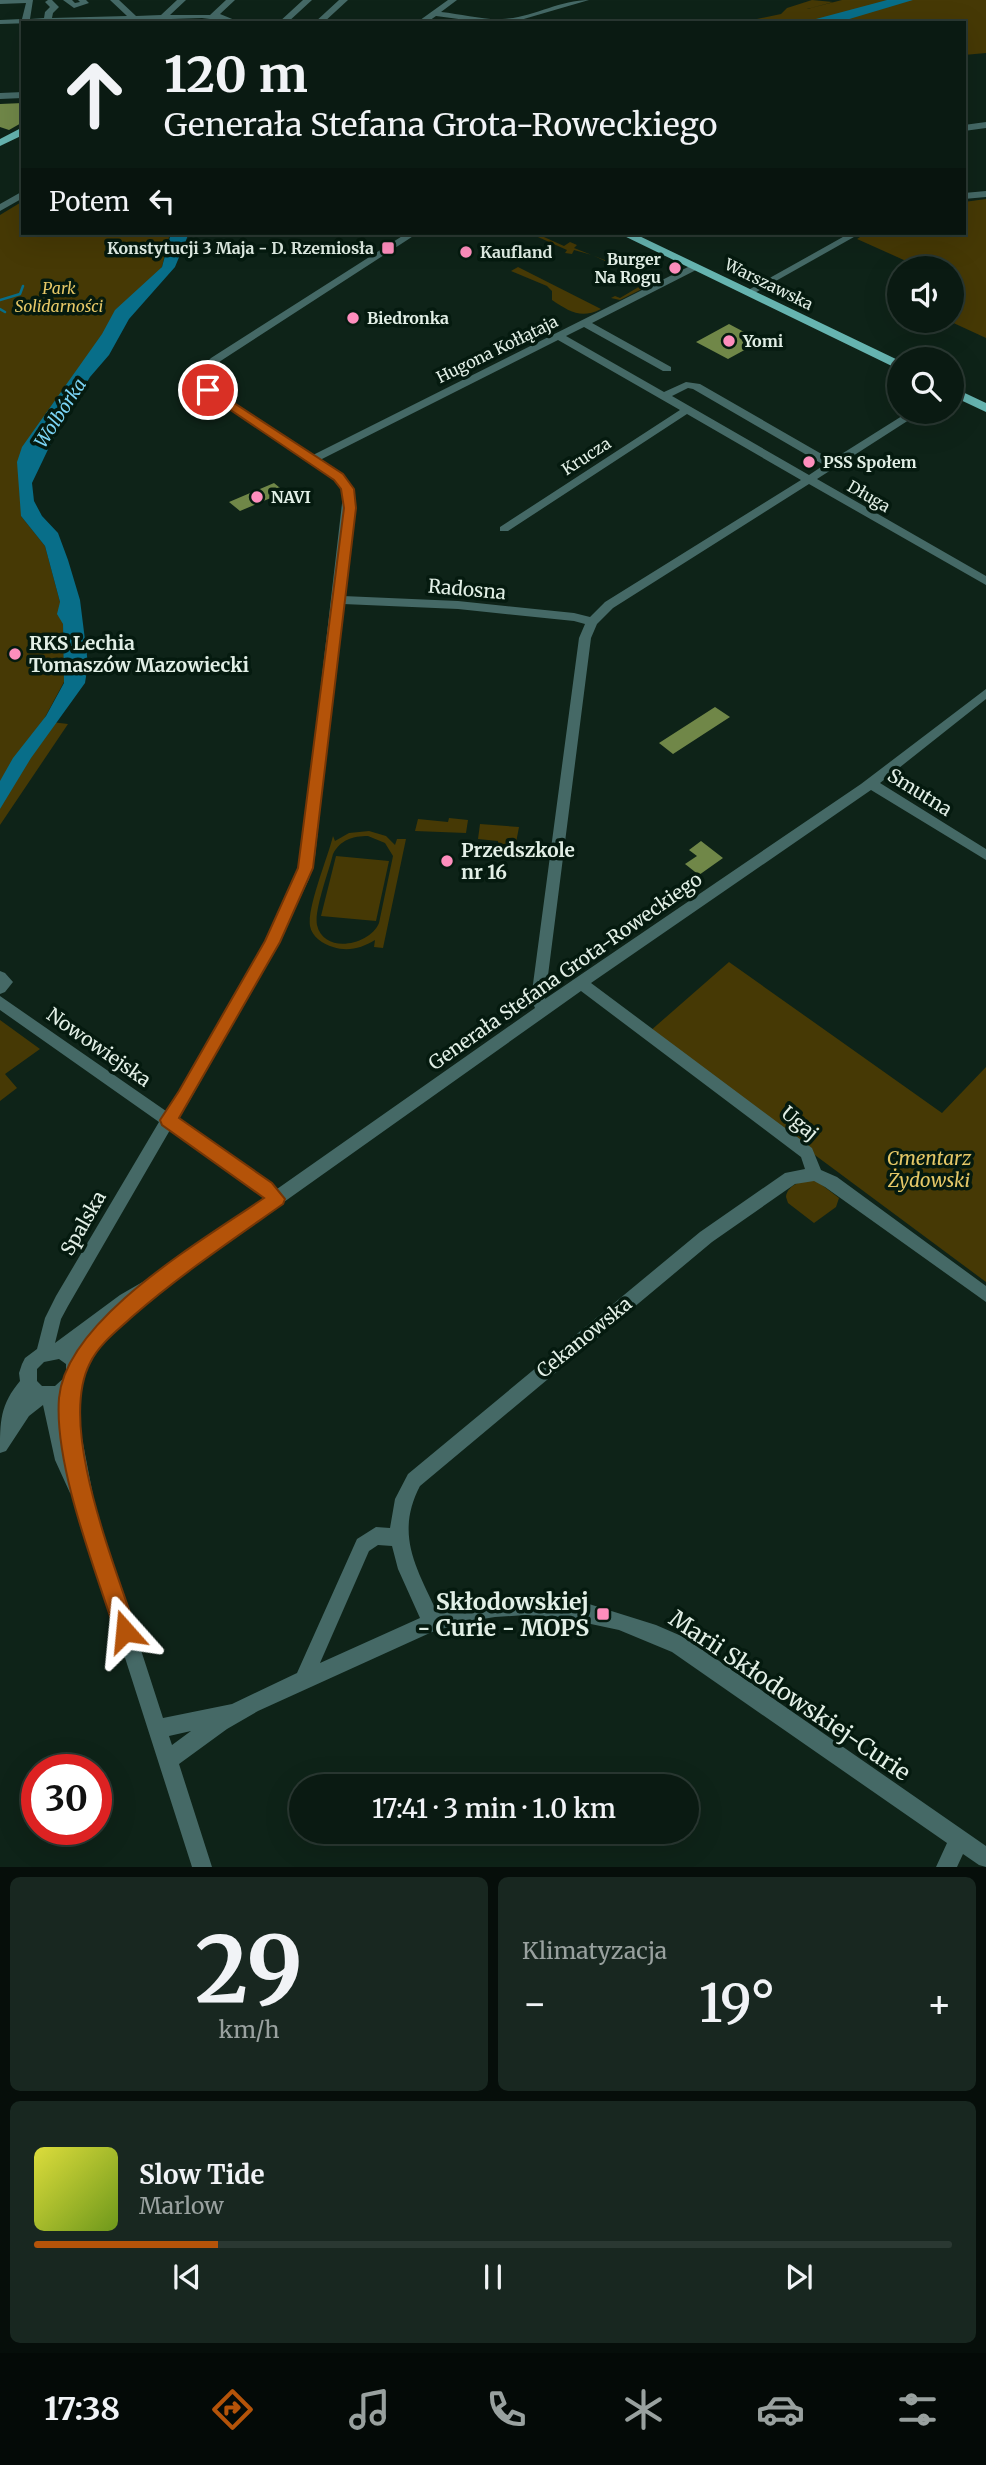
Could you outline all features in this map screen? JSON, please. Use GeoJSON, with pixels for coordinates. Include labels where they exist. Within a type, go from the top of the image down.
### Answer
{"type":"FeatureCollection","features":[{"type":"Feature","properties":{"kind":"main road"},"geometry":{"type":"LineString","coordinates":[[0,143],[21,131]]}},
{"type":"Feature","properties":{"kind":"main road","name":"Warszawska"},"geometry":{"type":"LineString","coordinates":[[628,235],[887,360]]}},
{"type":"Feature","properties":{"kind":"main road"},"geometry":{"type":"LineString","coordinates":[[964,397],[986,408]]}},
{"type":"Feature","properties":{"kind":"street"},"geometry":{"type":"LineString","coordinates":[[67,0],[74,6],[85,3],[82,0]]}},
{"type":"Feature","properties":{"kind":"street"},"geometry":{"type":"LineString","coordinates":[[114,0],[136,20]]}},
{"type":"Feature","properties":{"kind":"street"},"geometry":{"type":"LineString","coordinates":[[163,17],[182,0]]}},
{"type":"Feature","properties":{"kind":"street"},"geometry":{"type":"LineString","coordinates":[[219,19],[215,13],[231,0]]}},
{"type":"Feature","properties":{"kind":"street"},"geometry":{"type":"LineString","coordinates":[[284,21],[308,0]]}},
{"type":"Feature","properties":{"kind":"street"},"geometry":{"type":"LineString","coordinates":[[320,21],[344,0]]}},
{"type":"Feature","properties":{"kind":"street"},"geometry":{"type":"LineString","coordinates":[[423,21],[453,0]]}},
{"type":"Feature","properties":{"kind":"street"},"geometry":{"type":"LineString","coordinates":[[507,21],[585,0]]}},
{"type":"Feature","properties":{"kind":"street"},"geometry":{"type":"LineString","coordinates":[[0,2],[30,1],[26,21]]}},
{"type":"Feature","properties":{"kind":"street"},"geometry":{"type":"LineString","coordinates":[[29,21],[46,15],[55,7],[49,2]]}},
{"type":"Feature","properties":{"kind":"street"},"geometry":{"type":"LineString","coordinates":[[434,13],[494,21]]}},
{"type":"Feature","properties":{"kind":"street"},"geometry":{"type":"LineString","coordinates":[[46,15],[136,20],[202,16],[228,21]]}},
{"type":"Feature","properties":{"kind":"street"},"geometry":{"type":"LineString","coordinates":[[0,22],[21,22]]}},
{"type":"Feature","properties":{"kind":"street"},"geometry":{"type":"LineString","coordinates":[[0,96],[21,95]]}},
{"type":"Feature","properties":{"kind":"street"},"geometry":{"type":"LineString","coordinates":[[966,128],[986,125]]}},
{"type":"Feature","properties":{"kind":"street"},"geometry":{"type":"LineString","coordinates":[[966,197],[986,194]]}},
{"type":"Feature","properties":{"kind":"street"},"geometry":{"type":"LineString","coordinates":[[0,208],[21,195]]}},
{"type":"Feature","properties":{"kind":"street"},"geometry":{"type":"LineString","coordinates":[[313,459],[208,390],[200,381],[201,374],[215,360],[410,235]]}},
{"type":"Feature","properties":{"kind":"street"},"geometry":{"type":"LineString","coordinates":[[748,293],[852,235]]}},
{"type":"Feature","properties":{"kind":"street","name":"Hugona Kołłątaja"},"geometry":{"type":"LineString","coordinates":[[313,459],[695,267]]}},
{"type":"Feature","properties":{"kind":"street"},"geometry":{"type":"LineString","coordinates":[[585,323],[667,369]]}},
{"type":"Feature","properties":{"kind":"street","name":"Długa"},"geometry":{"type":"LineString","coordinates":[[559,336],[986,581]]}},
{"type":"Feature","properties":{"kind":"street","name":"Długa"},"geometry":{"type":"LineString","coordinates":[[663,397],[686,385],[693,385],[832,465]]}},
{"type":"Feature","properties":{"kind":"street","name":"Krucza"},"geometry":{"type":"LineString","coordinates":[[504,529],[686,410]]}},
{"type":"Feature","properties":{"kind":"street"},"geometry":{"type":"LineString","coordinates":[[544,1011],[538,999],[585,638],[592,622],[608,606],[897,424]]}},
{"type":"Feature","properties":{"kind":"street","name":"Spalska"},"geometry":{"type":"LineString","coordinates":[[52,1351],[53,1318],[168,1120],[185,1096],[272,942],[305,868],[349,495],[338,477],[313,459]]}},
{"type":"Feature","properties":{"kind":"street","name":"Radosna"},"geometry":{"type":"LineString","coordinates":[[338,600],[458,605],[574,617],[592,622]]}},
{"type":"Feature","properties":{"kind":"street","name":"Generała Stefana Grota-Roweckiego"},"geometry":{"type":"LineString","coordinates":[[74,1377],[82,1358],[101,1332],[164,1278],[870,783],[986,693]]}},
{"type":"Feature","properties":{"kind":"street","name":"Smutna"},"geometry":{"type":"LineString","coordinates":[[870,783],[986,855]]}},
{"type":"Feature","properties":{"kind":"street"},"geometry":{"type":"LineString","coordinates":[[0,977],[6,982],[0,988]]}},
{"type":"Feature","properties":{"kind":"street","name":"Ugaj"},"geometry":{"type":"LineString","coordinates":[[582,984],[807,1153],[814,1174],[831,1182],[986,1295]]}},
{"type":"Feature","properties":{"kind":"street","name":"Nowowiejska"},"geometry":{"type":"LineString","coordinates":[[0,1002],[266,1189],[276,1199]]}},
{"type":"Feature","properties":{"kind":"street","name":"Cekanowska"},"geometry":{"type":"LineString","coordinates":[[432,1623],[397,1538],[397,1517],[402,1497],[414,1480],[706,1237],[791,1178],[814,1174]]}},
{"type":"Feature","properties":{"kind":"street","name":"Generała Stefana Grota-Roweckiego"},"geometry":{"type":"LineString","coordinates":[[52,1351],[125,1300],[164,1278]]}},
{"type":"Feature","properties":{"kind":"street"},"geometry":{"type":"LineString","coordinates":[[0,1433],[13,1400],[28,1384],[28,1369],[37,1357],[52,1351],[75,1361],[68,1412],[87,1511]]}},
{"type":"Feature","properties":{"kind":"street"},"geometry":{"type":"LineString","coordinates":[[0,1445],[28,1402],[63,1391],[74,1377]]}},
{"type":"Feature","properties":{"kind":"street"},"geometry":{"type":"LineString","coordinates":[[28,1384],[37,1393],[47,1395]]}},
{"type":"Feature","properties":{"kind":"street"},"geometry":{"type":"LineString","coordinates":[[47,1395],[64,1460],[87,1511],[202,1867]]}},
{"type":"Feature","properties":{"kind":"street"},"geometry":{"type":"LineString","coordinates":[[303,1681],[363,1545],[376,1536],[397,1538]]}},
{"type":"Feature","properties":{"kind":"street","name":"Marii Skłodowskiej-Curie"},"geometry":{"type":"LineString","coordinates":[[168,1760],[238,1712],[432,1623],[457,1615],[529,1605],[603,1614],[648,1630],[679,1646],[986,1858]]}},
{"type":"Feature","properties":{"kind":"street","name":"Marii Skłodowskiej-Curie"},"geometry":{"type":"LineString","coordinates":[[157,1729],[238,1712]]}},
{"type":"Feature","properties":{"kind":"street"},"geometry":{"type":"LineString","coordinates":[[946,1867],[959,1839]]}},
{"type":"Feature","properties":{"kind":"green space"},"geometry":{"type":"Polygon","coordinates":[[[812,0],[833,2],[807,9],[842,0],[986,0],[986,53],[966,55],[966,21],[748,21],[781,14],[787,8],[812,0]]]}},
{"type":"Feature","properties":{"kind":"green space"},"geometry":{"type":"Polygon","coordinates":[[[986,199],[986,338],[964,328],[964,256],[895,256],[857,239],[863,235],[966,235],[966,202],[986,199]]]}},
{"type":"Feature","properties":{"kind":"green space","name":"Park Solidarności"},"geometry":{"type":"Polygon","coordinates":[[[21,202],[21,235],[170,235],[162,267],[32,434],[21,516],[45,546],[63,624],[65,680],[43,721],[68,724],[0,825],[0,215],[21,202]]]}},
{"type":"Feature","properties":{"kind":"green space"},"geometry":{"type":"Polygon","coordinates":[[[533,235],[564,246],[570,242],[577,245],[574,248],[591,255],[574,250],[572,254],[565,253],[567,250],[533,235]]]}},
{"type":"Feature","properties":{"kind":"green space"},"geometry":{"type":"Polygon","coordinates":[[[593,256],[658,281],[620,300],[611,298],[620,298],[642,285],[621,273],[625,270],[593,256]]]}},
{"type":"Feature","properties":{"kind":"green space"},"geometry":{"type":"Polygon","coordinates":[[[518,267],[601,309],[581,314],[564,308],[552,300],[552,291],[547,286],[511,271],[518,267]]]}},
{"type":"Feature","properties":{"kind":"green space"},"geometry":{"type":"Polygon","coordinates":[[[449,818],[468,820],[466,833],[415,831],[418,819],[448,822],[449,818]]]}},
{"type":"Feature","properties":{"kind":"green space"},"geometry":{"type":"Polygon","coordinates":[[[480,824],[519,827],[515,848],[498,846],[498,841],[478,839],[480,824]]]}},
{"type":"Feature","properties":{"kind":"green space"},"geometry":{"type":"Polygon","coordinates":[[[369,831],[386,836],[395,845],[397,839],[406,839],[383,948],[374,947],[375,940],[355,948],[329,946],[311,930],[312,907],[333,836],[335,841],[349,833],[369,831]],[[368,836],[357,837],[343,842],[333,854],[317,918],[321,934],[328,940],[347,944],[357,941],[374,931],[379,923],[393,856],[385,843],[368,836]]]}},
{"type":"Feature","properties":{"kind":"green space"},"geometry":{"type":"Polygon","coordinates":[[[336,856],[389,861],[376,921],[321,916],[336,856]]]}},
{"type":"Feature","properties":{"kind":"green space","name":"Cmentarz Żydowski"},"geometry":{"type":"Polygon","coordinates":[[[729,962],[942,1113],[986,1067],[986,1282],[649,1032],[729,962]]]}},
{"type":"Feature","properties":{"kind":"green space"},"geometry":{"type":"Polygon","coordinates":[[[0,1020],[40,1049],[5,1074],[17,1088],[0,1101],[0,1020]]]}},
{"type":"Feature","properties":{"kind":"green space"},"geometry":{"type":"Polygon","coordinates":[[[810,1180],[818,1182],[839,1198],[836,1207],[814,1223],[788,1203],[786,1197],[795,1185],[810,1180]]]}},
{"type":"Feature","properties":{"kind":"water"},"geometry":{"type":"Polygon","coordinates":[[[887,0],[913,0],[846,20],[808,21],[887,0]]]}},
{"type":"Feature","properties":{"kind":"water","name":"Wolbórka"},"geometry":{"type":"Polygon","coordinates":[[[170,235],[188,235],[175,267],[129,319],[109,355],[90,377],[54,437],[32,483],[34,501],[42,516],[58,533],[68,560],[80,600],[88,664],[85,683],[31,758],[0,809],[0,781],[13,758],[46,716],[64,683],[63,624],[57,614],[60,602],[45,546],[21,516],[17,462],[22,447],[102,334],[115,310],[162,267],[170,235]]]}},
{"type":"Feature","properties":{"kind":"building"},"geometry":{"type":"Polygon","coordinates":[[[21,103],[21,123],[9,130],[0,127],[0,104],[21,103]]]}},
{"type":"Feature","properties":{"kind":"building","name":"Yomi"},"geometry":{"type":"Polygon","coordinates":[[[729,324],[761,341],[728,359],[696,342],[729,324]]]}},
{"type":"Feature","properties":{"kind":"building","name":"NAVI"},"geometry":{"type":"Polygon","coordinates":[[[274,483],[285,492],[240,511],[229,502],[274,483]]]}},
{"type":"Feature","properties":{"kind":"building"},"geometry":{"type":"Polygon","coordinates":[[[715,707],[730,717],[673,754],[659,743],[715,707]]]}},
{"type":"Feature","properties":{"kind":"building"},"geometry":{"type":"Polygon","coordinates":[[[701,841],[723,858],[699,875],[685,864],[697,856],[689,850],[701,841]]]}},
{"type":"Feature","properties":{"kind":"waterway"},"geometry":{"type":"LineString","coordinates":[[0,300],[20,294],[23,286]]}},
{"type":"Feature","properties":{"kind":"waterway"},"geometry":{"type":"LineString","coordinates":[[0,309],[5,312]]}},
{"type":"Feature","properties":{"kind":"place","name":"Konstytucji 3 Maja - D. Rzemiosła"},"geometry":{"type":"Point","coordinates":[388,248]}},
{"type":"Feature","properties":{"kind":"place","name":"Kaufland"},"geometry":{"type":"Point","coordinates":[466,252]}},
{"type":"Feature","properties":{"kind":"place","name":"Burger Na Rogu"},"geometry":{"type":"Point","coordinates":[675,268]}},
{"type":"Feature","properties":{"kind":"place","name":"Biedronka"},"geometry":{"type":"Point","coordinates":[353,318]}},
{"type":"Feature","properties":{"kind":"place","name":"Yomi"},"geometry":{"type":"Point","coordinates":[729,341]}},
{"type":"Feature","properties":{"kind":"place","name":"PSS Społem"},"geometry":{"type":"Point","coordinates":[809,462]}},
{"type":"Feature","properties":{"kind":"place","name":"NAVI"},"geometry":{"type":"Point","coordinates":[257,497]}},
{"type":"Feature","properties":{"kind":"place","name":"RKS Lechia Tomaszów Mazowiecki"},"geometry":{"type":"Point","coordinates":[15,654]}},
{"type":"Feature","properties":{"kind":"place","name":"Przedszkole nr 16"},"geometry":{"type":"Point","coordinates":[447,861]}},
{"type":"Feature","properties":{"kind":"place","name":"Skłodowskiej - Curie - MOPS"},"geometry":{"type":"Point","coordinates":[603,1614]}},
{"type":"Feature","properties":{"kind":"route"},"geometry":{"type":"LineString","coordinates":[[125,1631],[87,1511],[71,1437],[69,1396],[82,1358],[101,1332],[164,1278],[276,1199],[266,1189],[168,1120],[185,1096],[272,942],[302,879],[308,857],[350,508],[347,489],[338,477],[208,390]]}}]}
